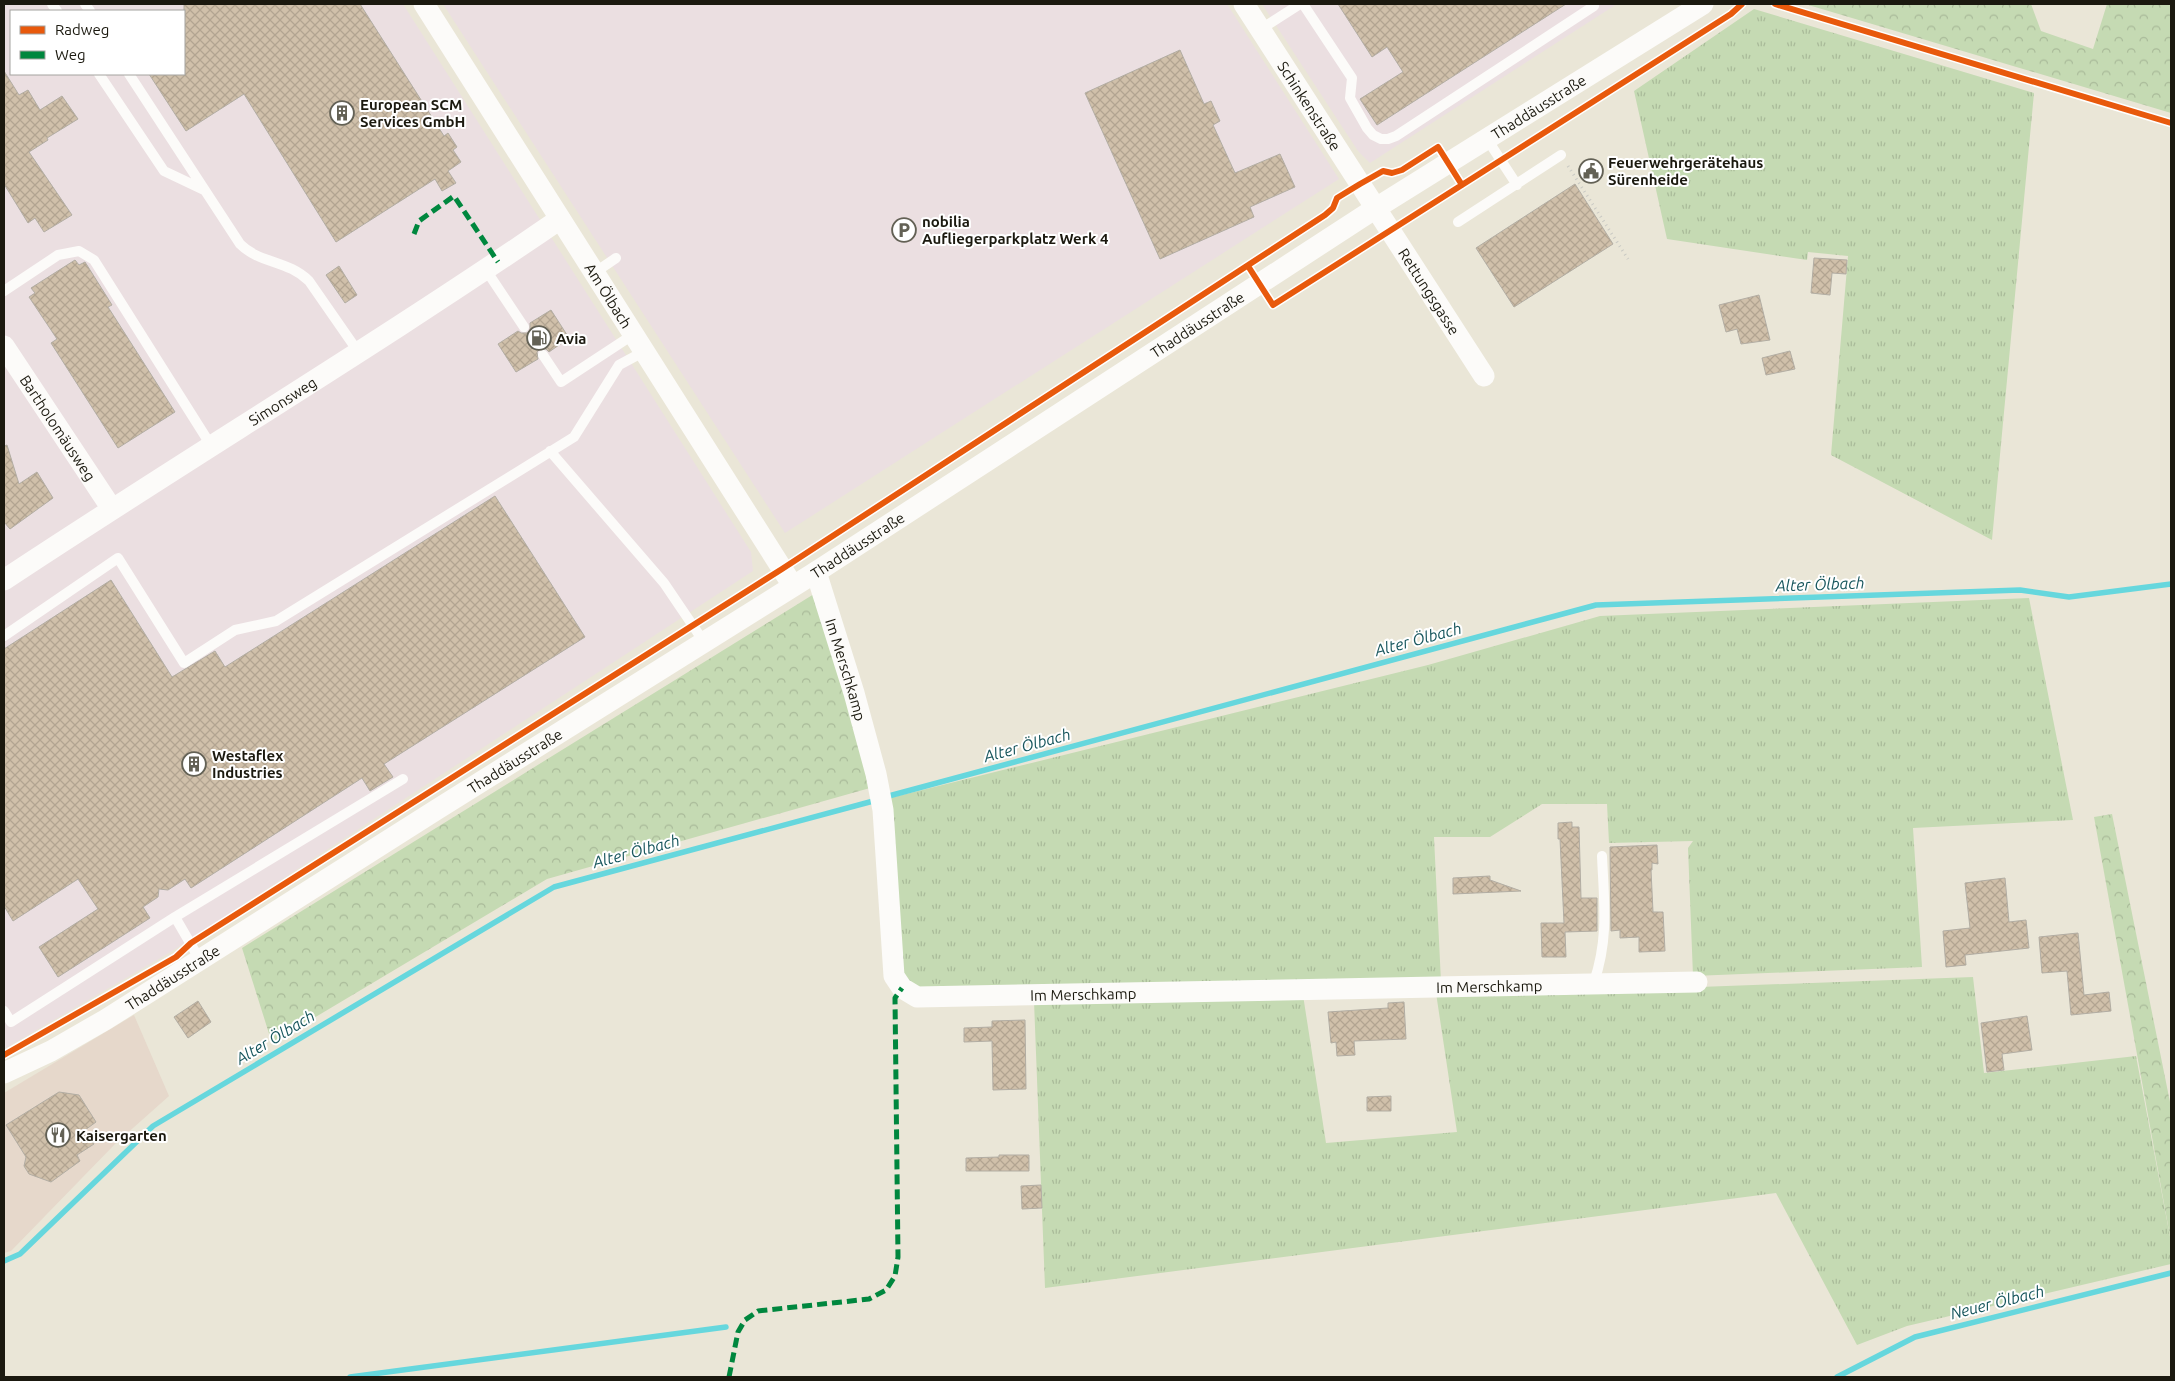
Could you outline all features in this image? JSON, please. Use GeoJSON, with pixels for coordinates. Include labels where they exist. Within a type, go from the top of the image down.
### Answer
{"type":"FeatureCollection","features":[{"type":"Feature","properties":{"kind":"street","name":"Am Ölbach"},"geometry":{"type":"LineString","coordinates":[[424,4],[793,586]]}},
{"type":"Feature","properties":{"kind":"street","name":"Schinkenstraße"},"geometry":{"type":"LineString","coordinates":[[1244,4],[1376,208]]}},
{"type":"Feature","properties":{"kind":"street","name":"Thaddäusstraße"},"geometry":{"type":"LineString","coordinates":[[4,1073],[51,1051],[105,1020],[816,572],[1376,208],[1703,4]]}},
{"type":"Feature","properties":{"kind":"street","name":"Rettungsgasse"},"geometry":{"type":"LineString","coordinates":[[1376,208],[1484,376]]}},
{"type":"Feature","properties":{"kind":"street","name":"Simonsweg"},"geometry":{"type":"LineString","coordinates":[[4,580],[112,509],[359,353],[560,219]]}},
{"type":"Feature","properties":{"kind":"street","name":"Bartholomäusweg"},"geometry":{"type":"LineString","coordinates":[[7,356],[112,509]]}},
{"type":"Feature","properties":{"kind":"street","name":"Im Merschkamp"},"geometry":{"type":"LineString","coordinates":[[816,572],[854,693],[876,774],[883,810],[894,976],[902,988],[917,997],[1594,982],[1697,982]]}},
{"type":"Feature","properties":{"kind":"lane"},"geometry":{"type":"LineString","coordinates":[[1261,29],[1302,4],[1352,78],[1350,98],[1367,128],[1380,139],[1388,139],[1396,136],[1594,6]]}},
{"type":"Feature","properties":{"kind":"lane"},"geometry":{"type":"LineString","coordinates":[[100,75],[164,171],[206,191]]}},
{"type":"Feature","properties":{"kind":"lane"},"geometry":{"type":"LineString","coordinates":[[130,75],[240,244],[248,252],[258,257],[291,267],[309,281],[359,353]]}},
{"type":"Feature","properties":{"kind":"lane"},"geometry":{"type":"LineString","coordinates":[[1487,139],[1516,185]]}},
{"type":"Feature","properties":{"kind":"lane"},"geometry":{"type":"LineString","coordinates":[[1458,222],[1561,155]]}},
{"type":"Feature","properties":{"kind":"lane"},"geometry":{"type":"LineString","coordinates":[[4,291],[58,255],[79,251],[94,260],[212,447]]}},
{"type":"Feature","properties":{"kind":"lane"},"geometry":{"type":"LineString","coordinates":[[594,273],[616,258]]}},
{"type":"Feature","properties":{"kind":"lane"},"geometry":{"type":"LineString","coordinates":[[486,270],[524,327]]}},
{"type":"Feature","properties":{"kind":"lane"},"geometry":{"type":"LineString","coordinates":[[543,356],[561,382],[640,342]]}},
{"type":"Feature","properties":{"kind":"lane"},"geometry":{"type":"LineString","coordinates":[[4,636],[118,558],[184,662],[235,630],[276,621],[574,437],[620,366],[640,342]]}},
{"type":"Feature","properties":{"kind":"lane"},"geometry":{"type":"LineString","coordinates":[[550,451],[664,583],[704,642]]}},
{"type":"Feature","properties":{"kind":"lane"},"geometry":{"type":"LineString","coordinates":[[4,1011],[10,1022],[175,917],[403,778]]}},
{"type":"Feature","properties":{"kind":"lane"},"geometry":{"type":"LineString","coordinates":[[1594,982],[1604,950],[1606,928],[1602,856]]}},
{"type":"Feature","properties":{"kind":"lane"},"geometry":{"type":"LineString","coordinates":[[175,917],[200,960]]}},
{"type":"Feature","properties":{"kind":"path"},"geometry":{"type":"LineString","coordinates":[[1561,155],[1628,260]]}},
{"type":"Feature","properties":{"kind":"shaded area"},"geometry":{"type":"Polygon","coordinates":[[[4,4],[403,4],[751,552],[753,571],[169,953],[4,1049],[4,4]]]}},
{"type":"Feature","properties":{"kind":"shaded area"},"geometry":{"type":"Polygon","coordinates":[[[443,4],[1227,4],[1339,179],[785,533],[443,4]]]}},
{"type":"Feature","properties":{"kind":"shaded area"},"geometry":{"type":"Polygon","coordinates":[[[1262,4],[1617,4],[1370,163],[1358,151],[1262,4]]]}},
{"type":"Feature","properties":{"kind":"shaded area"},"geometry":{"type":"Polygon","coordinates":[[[134,1015],[169,1096],[115,1144],[11,1251],[4,1253],[4,1093],[134,1015]]]}},
{"type":"Feature","properties":{"kind":"green space"},"geometry":{"type":"Polygon","coordinates":[[[1805,4],[2031,4],[2041,31],[2093,49],[2107,4],[2171,4],[2171,113],[1805,4]]]}},
{"type":"Feature","properties":{"kind":"green space"},"geometry":{"type":"Polygon","coordinates":[[[1754,9],[2034,93],[1992,540],[1831,455],[1848,256],[1808,252],[1807,260],[1667,239],[1634,91],[1754,9]]]}},
{"type":"Feature","properties":{"kind":"green space"},"geometry":{"type":"Polygon","coordinates":[[[814,594],[870,788],[547,879],[272,1043],[242,948],[814,594]]]}},
{"type":"Feature","properties":{"kind":"green space"},"geometry":{"type":"Polygon","coordinates":[[[2029,598],[2073,820],[1913,828],[1922,967],[1693,976],[1688,848],[1693,841],[1609,843],[1607,804],[1542,804],[1490,837],[1434,837],[1441,982],[920,990],[901,975],[890,798],[1428,665],[1600,616],[2029,598]]]}},
{"type":"Feature","properties":{"kind":"green space"},"geometry":{"type":"Polygon","coordinates":[[[2112,814],[2171,1107],[2171,1242],[2094,817],[2112,814]]]}},
{"type":"Feature","properties":{"kind":"green space"},"geometry":{"type":"Polygon","coordinates":[[[1973,977],[1984,1073],[2136,1056],[2171,1242],[2171,1264],[1907,1326],[1857,1345],[1776,1193],[1045,1288],[1034,1001],[1303,995],[1326,1143],[1457,1132],[1436,993],[1511,994],[1973,977]]]}},
{"type":"Feature","properties":{"kind":"building","name":"European SCM Services GmbH"},"geometry":{"type":"Polygon","coordinates":[[[184,4],[360,4],[444,136],[448,133],[457,147],[453,150],[461,162],[448,171],[456,183],[442,191],[435,179],[336,242],[244,94],[186,131],[150,75],[185,75],[184,4]]]}},
{"type":"Feature","properties":{"kind":"building"},"geometry":{"type":"Polygon","coordinates":[[[1338,4],[1566,4],[1377,125],[1360,99],[1403,72],[1387,47],[1372,57],[1338,4]]]}},
{"type":"Feature","properties":{"kind":"building"},"geometry":{"type":"Polygon","coordinates":[[[1180,50],[1204,104],[1211,101],[1220,121],[1213,125],[1235,173],[1280,154],[1295,187],[1250,207],[1254,217],[1160,259],[1085,93],[1180,50]]]}},
{"type":"Feature","properties":{"kind":"building"},"geometry":{"type":"Polygon","coordinates":[[[4,71],[19,95],[28,90],[40,110],[62,96],[78,119],[47,138],[48,140],[29,152],[72,215],[44,232],[35,218],[28,223],[4,184],[4,71]]]}},
{"type":"Feature","properties":{"kind":"building"},"geometry":{"type":"Polygon","coordinates":[[[1575,184],[1613,244],[1514,307],[1476,248],[1575,184]]]}},
{"type":"Feature","properties":{"kind":"building"},"geometry":{"type":"Polygon","coordinates":[[[1814,258],[1847,260],[1846,274],[1832,273],[1830,295],[1811,293],[1814,258]]]}},
{"type":"Feature","properties":{"kind":"building"},"geometry":{"type":"Polygon","coordinates":[[[75,260],[79,265],[85,262],[112,305],[108,307],[175,412],[118,448],[51,343],[57,339],[29,297],[35,293],[31,288],[75,260]]]}},
{"type":"Feature","properties":{"kind":"building"},"geometry":{"type":"Polygon","coordinates":[[[339,266],[357,295],[345,303],[326,275],[339,266]]]}},
{"type":"Feature","properties":{"kind":"building"},"geometry":{"type":"Polygon","coordinates":[[[1759,295],[1770,340],[1741,344],[1737,329],[1726,332],[1719,305],[1759,295]]]}},
{"type":"Feature","properties":{"kind":"building"},"geometry":{"type":"Polygon","coordinates":[[[551,310],[569,338],[549,352],[546,349],[540,349],[537,352],[538,359],[516,372],[498,344],[518,331],[527,333],[530,330],[530,323],[551,310]]]}},
{"type":"Feature","properties":{"kind":"building"},"geometry":{"type":"Polygon","coordinates":[[[1790,351],[1795,369],[1766,375],[1762,358],[1790,351]]]}},
{"type":"Feature","properties":{"kind":"building"},"geometry":{"type":"Polygon","coordinates":[[[7,445],[19,484],[37,472],[53,498],[10,529],[4,522],[4,446],[7,445]]]}},
{"type":"Feature","properties":{"kind":"building","name":"Westaflex Industries"},"geometry":{"type":"Polygon","coordinates":[[[495,496],[585,637],[384,764],[393,777],[370,791],[362,778],[191,888],[185,879],[168,890],[159,889],[158,897],[143,907],[150,918],[58,977],[39,947],[98,909],[78,879],[13,921],[4,906],[4,649],[111,580],[172,677],[215,651],[225,667],[495,496]]]}},
{"type":"Feature","properties":{"kind":"building"},"geometry":{"type":"Polygon","coordinates":[[[1572,822],[1572,827],[1579,827],[1581,898],[1597,898],[1597,931],[1565,932],[1566,957],[1542,957],[1541,923],[1564,923],[1558,823],[1572,822]]]}},
{"type":"Feature","properties":{"kind":"building"},"geometry":{"type":"Polygon","coordinates":[[[1657,845],[1658,864],[1652,863],[1651,870],[1653,912],[1663,912],[1665,951],[1639,952],[1639,937],[1620,938],[1620,930],[1611,931],[1610,847],[1657,845]]]}},
{"type":"Feature","properties":{"kind":"building"},"geometry":{"type":"Polygon","coordinates":[[[1490,876],[1490,880],[1521,891],[1453,894],[1453,878],[1490,876]]]}},
{"type":"Feature","properties":{"kind":"building"},"geometry":{"type":"Polygon","coordinates":[[[2005,878],[2009,922],[2026,920],[2029,948],[1965,955],[1966,965],[1946,967],[1943,931],[1970,928],[1965,883],[2005,878]]]}},
{"type":"Feature","properties":{"kind":"building"},"geometry":{"type":"Polygon","coordinates":[[[2078,933],[2084,995],[2109,992],[2111,1011],[2071,1015],[2067,971],[2042,973],[2039,937],[2078,933]]]}},
{"type":"Feature","properties":{"kind":"building"},"geometry":{"type":"Polygon","coordinates":[[[198,1001],[211,1022],[188,1038],[174,1017],[198,1001]]]}},
{"type":"Feature","properties":{"kind":"building"},"geometry":{"type":"Polygon","coordinates":[[[1404,1002],[1406,1039],[1354,1041],[1355,1055],[1337,1056],[1336,1042],[1331,1043],[1328,1012],[1388,1008],[1388,1003],[1404,1002]]]}},
{"type":"Feature","properties":{"kind":"building"},"geometry":{"type":"Polygon","coordinates":[[[2027,1016],[2032,1050],[2002,1054],[2004,1070],[1987,1072],[1981,1023],[2027,1016]]]}},
{"type":"Feature","properties":{"kind":"building"},"geometry":{"type":"Polygon","coordinates":[[[1025,1020],[1026,1089],[993,1090],[992,1041],[964,1042],[964,1028],[992,1027],[992,1021],[1025,1020]]]}},
{"type":"Feature","properties":{"kind":"building","name":"Kaisergarten"},"geometry":{"type":"Polygon","coordinates":[[[59,1092],[79,1095],[96,1122],[85,1130],[94,1144],[77,1155],[80,1161],[51,1182],[29,1174],[24,1166],[26,1157],[6,1125],[59,1092]]]}},
{"type":"Feature","properties":{"kind":"building"},"geometry":{"type":"Polygon","coordinates":[[[1391,1096],[1391,1111],[1367,1111],[1367,1097],[1391,1096]]]}},
{"type":"Feature","properties":{"kind":"building"},"geometry":{"type":"Polygon","coordinates":[[[999,1155],[1029,1155],[1029,1171],[966,1171],[966,1158],[999,1157],[999,1155]]]}},
{"type":"Feature","properties":{"kind":"building"},"geometry":{"type":"Polygon","coordinates":[[[1041,1185],[1042,1208],[1022,1209],[1021,1186],[1041,1185]]]}},
{"type":"Feature","properties":{"kind":"waterway","name":"Alter Ölbach"},"geometry":{"type":"LineString","coordinates":[[885,797],[1596,605],[2020,590],[2069,597],[2171,584]]}},
{"type":"Feature","properties":{"kind":"waterway","name":"Alter Ölbach"},"geometry":{"type":"LineString","coordinates":[[4,1261],[20,1254],[153,1126],[554,887],[877,800]]}},
{"type":"Feature","properties":{"kind":"waterway","name":"Neuer Ölbach"},"geometry":{"type":"LineString","coordinates":[[1837,1377],[1915,1337],[2171,1273]]}},
{"type":"Feature","properties":{"kind":"waterway"},"geometry":{"type":"LineString","coordinates":[[350,1377],[726,1327]]}},
{"type":"Feature","properties":{"kind":"marked path"},"geometry":{"type":"LineString","coordinates":[[414,234],[419,221],[454,196],[498,262]]}},
{"type":"Feature","properties":{"kind":"marked path"},"geometry":{"type":"LineString","coordinates":[[729,1377],[738,1332],[745,1320],[758,1311],[869,1299],[886,1290],[895,1276],[898,1257],[895,998],[902,988]]}},
{"type":"Feature","properties":{"kind":"cycle path"},"geometry":{"type":"LineString","coordinates":[[1248,266],[1273,305],[1731,14],[1742,4]]}},
{"type":"Feature","properties":{"kind":"cycle path"},"geometry":{"type":"LineString","coordinates":[[1775,4],[2171,123]]}},
{"type":"Feature","properties":{"kind":"cycle path"},"geometry":{"type":"LineString","coordinates":[[4,1055],[176,957],[191,943],[782,569],[1325,215],[1333,208],[1337,198],[1360,184],[1383,171],[1392,173],[1402,170],[1438,147],[1462,185]]}},
{"type":"Feature","properties":{"kind":"place","name":"European SCM Services GmbH"},"geometry":{"type":"Point","coordinates":[342,113]}},
{"type":"Feature","properties":{"kind":"place","name":"Feuerwehrgerätehaus Sürenheide"},"geometry":{"type":"Point","coordinates":[1591,171]}},
{"type":"Feature","properties":{"kind":"place","name":"nobilia Aufliegerparkplatz Werk 4"},"geometry":{"type":"Point","coordinates":[904,230]}},
{"type":"Feature","properties":{"kind":"place","name":"Avia"},"geometry":{"type":"Point","coordinates":[539,338]}},
{"type":"Feature","properties":{"kind":"place","name":"Westaflex Industries"},"geometry":{"type":"Point","coordinates":[194,764]}},
{"type":"Feature","properties":{"kind":"place","name":"Kaisergarten"},"geometry":{"type":"Point","coordinates":[58,1135]}}]}
